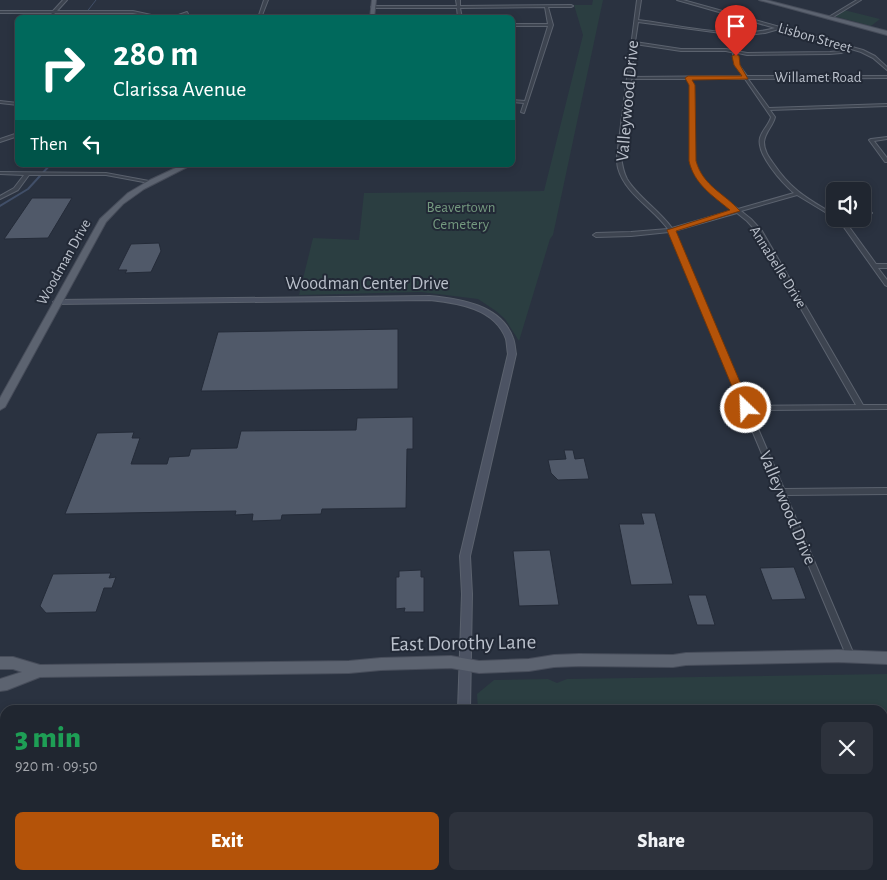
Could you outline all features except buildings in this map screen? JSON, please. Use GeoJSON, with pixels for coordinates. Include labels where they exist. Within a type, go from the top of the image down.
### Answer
{"type":"FeatureCollection","features":[{"type":"Feature","properties":{"kind":"main road"},"geometry":{"type":"LineString","coordinates":[[372,15],[374,0]]}},
{"type":"Feature","properties":{"kind":"main road"},"geometry":{"type":"LineString","coordinates":[[761,0],[887,33]]}},
{"type":"Feature","properties":{"kind":"main road","name":"Woodman Drive"},"geometry":{"type":"LineString","coordinates":[[0,407],[103,221],[124,199],[149,182],[183,167]]}},
{"type":"Feature","properties":{"kind":"main road","name":"East Dorothy Lane"},"geometry":{"type":"LineString","coordinates":[[0,663],[13,663],[40,671],[349,667],[433,663],[464,664],[479,667],[529,666],[554,661],[664,661],[700,658],[887,658]]}},
{"type":"Feature","properties":{"kind":"main road","name":"East Dorothy Lane"},"geometry":{"type":"LineString","coordinates":[[0,684],[6,684],[40,671]]}},
{"type":"Feature","properties":{"kind":"street"},"geometry":{"type":"LineString","coordinates":[[51,15],[65,0]]}},
{"type":"Feature","properties":{"kind":"street"},"geometry":{"type":"LineString","coordinates":[[260,15],[266,0]]}},
{"type":"Feature","properties":{"kind":"street"},"geometry":{"type":"LineString","coordinates":[[458,0],[460,15]]}},
{"type":"Feature","properties":{"kind":"street"},"geometry":{"type":"LineString","coordinates":[[518,0],[519,6]]}},
{"type":"Feature","properties":{"kind":"street","name":"Valleywood Drive"},"geometry":{"type":"LineString","coordinates":[[639,0],[619,156],[620,166],[629,186],[662,216],[671,230],[851,657]]}},
{"type":"Feature","properties":{"kind":"street","name":"Lisbon Street"},"geometry":{"type":"LineString","coordinates":[[679,0],[850,48],[870,55],[887,69]]}},
{"type":"Feature","properties":{"kind":"street"},"geometry":{"type":"LineString","coordinates":[[772,3],[778,0]]}},
{"type":"Feature","properties":{"kind":"street"},"geometry":{"type":"LineString","coordinates":[[829,18],[860,0]]}},
{"type":"Feature","properties":{"kind":"street"},"geometry":{"type":"LineString","coordinates":[[523,112],[551,25],[546,6]]}},
{"type":"Feature","properties":{"kind":"street"},"geometry":{"type":"LineString","coordinates":[[373,7],[571,6]]}},
{"type":"Feature","properties":{"kind":"street"},"geometry":{"type":"LineString","coordinates":[[0,12],[140,12],[152,15]]}},
{"type":"Feature","properties":{"kind":"street"},"geometry":{"type":"LineString","coordinates":[[180,15],[187,13]]}},
{"type":"Feature","properties":{"kind":"street"},"geometry":{"type":"LineString","coordinates":[[636,21],[695,30],[734,32],[767,32],[778,28]]}},
{"type":"Feature","properties":{"kind":"street"},"geometry":{"type":"LineString","coordinates":[[515,25],[551,25]]}},
{"type":"Feature","properties":{"kind":"street"},"geometry":{"type":"LineString","coordinates":[[633,43],[671,49],[726,50],[737,53],[830,53],[841,52],[850,48]]}},
{"type":"Feature","properties":{"kind":"street"},"geometry":{"type":"LineString","coordinates":[[737,53],[736,63],[769,108],[773,119],[762,136],[762,148],[784,183],[796,194],[826,212]]}},
{"type":"Feature","properties":{"kind":"street","name":"Willamet Road"},"geometry":{"type":"LineString","coordinates":[[628,78],[887,77]]}},
{"type":"Feature","properties":{"kind":"street","name":"Annabelle Drive"},"geometry":{"type":"LineString","coordinates":[[688,78],[692,85],[692,161],[695,171],[707,188],[759,231],[861,407]]}},
{"type":"Feature","properties":{"kind":"street"},"geometry":{"type":"LineString","coordinates":[[515,101],[526,102]]}},
{"type":"Feature","properties":{"kind":"street"},"geometry":{"type":"LineString","coordinates":[[0,102],[15,104]]}},
{"type":"Feature","properties":{"kind":"street"},"geometry":{"type":"LineString","coordinates":[[769,108],[887,105]]}},
{"type":"Feature","properties":{"kind":"street"},"geometry":{"type":"LineString","coordinates":[[0,141],[15,135]]}},
{"type":"Feature","properties":{"kind":"street"},"geometry":{"type":"LineString","coordinates":[[887,138],[872,140],[887,161]]}},
{"type":"Feature","properties":{"kind":"street"},"geometry":{"type":"LineString","coordinates":[[88,173],[92,167]]}},
{"type":"Feature","properties":{"kind":"street"},"geometry":{"type":"LineString","coordinates":[[0,173],[88,173],[120,176],[149,182]]}},
{"type":"Feature","properties":{"kind":"street"},"geometry":{"type":"LineString","coordinates":[[0,198],[16,189],[28,173]]}},
{"type":"Feature","properties":{"kind":"street"},"geometry":{"type":"LineString","coordinates":[[596,234],[631,234],[671,230],[796,194]]}},
{"type":"Feature","properties":{"kind":"street"},"geometry":{"type":"LineString","coordinates":[[845,227],[887,284]]}},
{"type":"Feature","properties":{"kind":"street"},"geometry":{"type":"LineString","coordinates":[[874,266],[887,266]]}},
{"type":"Feature","properties":{"kind":"street","name":"Woodman Center Drive"},"geometry":{"type":"LineString","coordinates":[[57,302],[430,298],[465,303],[482,310],[497,320],[510,339],[512,354],[465,556],[468,578],[464,705]]}},
{"type":"Feature","properties":{"kind":"street"},"geometry":{"type":"LineString","coordinates":[[746,408],[887,407]]}},
{"type":"Feature","properties":{"kind":"street"},"geometry":{"type":"LineString","coordinates":[[781,492],[887,491]]}},
{"type":"Feature","properties":{"kind":"green space","name":"Beavertown Cemetery"},"geometry":{"type":"Polygon","coordinates":[[[593,0],[603,0],[553,235],[550,239],[519,341],[505,319],[478,299],[421,292],[299,295],[313,238],[359,240],[364,193],[544,191],[583,35],[574,5],[592,5],[593,0]]]}},
{"type":"Feature","properties":{"kind":"green space"},"geometry":{"type":"Polygon","coordinates":[[[844,10],[880,19],[871,26],[834,16],[844,10]]]}},
{"type":"Feature","properties":{"kind":"green space"},"geometry":{"type":"Polygon","coordinates":[[[887,674],[887,705],[478,705],[477,694],[494,680],[548,679],[557,683],[567,679],[887,674]]]}},
{"type":"Feature","properties":{"kind":"waterway"},"geometry":{"type":"LineString","coordinates":[[84,15],[96,0]]}},
{"type":"Feature","properties":{"kind":"waterway"},"geometry":{"type":"LineString","coordinates":[[0,206],[28,189],[48,167]]}},
{"type":"Feature","properties":{"kind":"route"},"geometry":{"type":"LineString","coordinates":[[736,56],[736,63],[746,78],[688,78],[692,85],[692,161],[695,171],[707,188],[736,211],[671,230],[746,408]]}}]}
